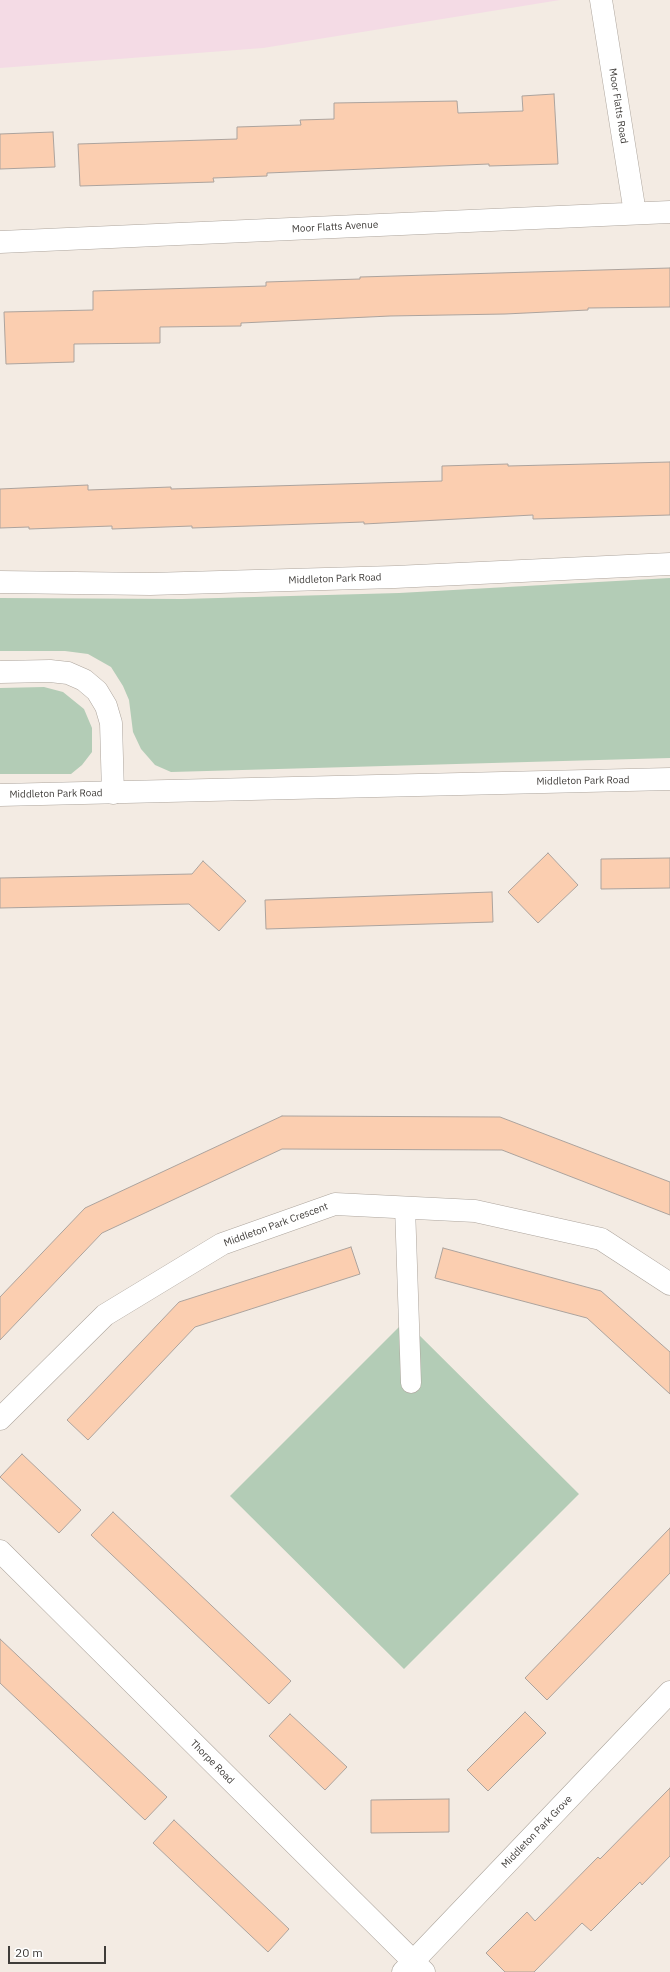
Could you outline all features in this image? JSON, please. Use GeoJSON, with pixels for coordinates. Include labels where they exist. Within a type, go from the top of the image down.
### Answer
{"type":"FeatureCollection","features":[{"type":"Feature","properties":{"kind":"street","name":"Moor Flatts Road"},"geometry":{"type":"LineString","coordinates":[[601,0],[635,213]]}},
{"type":"Feature","properties":{"kind":"street","name":"Moor Flatts Avenue"},"geometry":{"type":"LineString","coordinates":[[0,242],[670,212]]}},
{"type":"Feature","properties":{"kind":"street","name":"Middleton Park Road"},"geometry":{"type":"LineString","coordinates":[[0,582],[150,584],[395,577],[670,564]]}},
{"type":"Feature","properties":{"kind":"street","name":"Middleton Park Road"},"geometry":{"type":"LineString","coordinates":[[0,672],[50,671],[68,673],[84,680],[97,691],[106,706],[111,723],[113,793]]}},
{"type":"Feature","properties":{"kind":"street","name":"Middleton Park Road"},"geometry":{"type":"LineString","coordinates":[[0,795],[670,779]]}},
{"type":"Feature","properties":{"kind":"street","name":"Middleton Park Crescent"},"geometry":{"type":"LineString","coordinates":[[0,1419],[105,1315],[222,1244],[335,1204],[475,1211],[601,1239],[670,1284]]}},
{"type":"Feature","properties":{"kind":"street","name":"Thorpe Road"},"geometry":{"type":"LineString","coordinates":[[0,1551],[414,1969]]}},
{"type":"Feature","properties":{"kind":"street","name":"Middleton Park Grove"},"geometry":{"type":"LineString","coordinates":[[414,1969],[670,1692]]}},
{"type":"Feature","properties":{"kind":"lane"},"geometry":{"type":"LineString","coordinates":[[405,1207],[411,1383]]}},
{"type":"Feature","properties":{"kind":"shaded area"},"geometry":{"type":"Polygon","coordinates":[[[0,0],[560,0],[263,48],[0,68],[0,0]]]}},
{"type":"Feature","properties":{"kind":"green space"},"geometry":{"type":"Polygon","coordinates":[[[670,578],[670,758],[171,772],[155,765],[141,749],[133,732],[129,700],[123,686],[111,667],[88,654],[65,651],[0,651],[0,598],[182,599],[399,593],[670,578]]]}},
{"type":"Feature","properties":{"kind":"green space"},"geometry":{"type":"Polygon","coordinates":[[[44,687],[63,692],[84,709],[92,728],[92,752],[82,765],[71,774],[0,774],[0,688],[44,687]]]}},
{"type":"Feature","properties":{"kind":"green space"},"geometry":{"type":"Polygon","coordinates":[[[405,1321],[579,1494],[404,1669],[230,1496],[405,1321]]]}},
{"type":"Feature","properties":{"kind":"building"},"geometry":{"type":"Polygon","coordinates":[[[554,94],[558,164],[489,166],[489,164],[267,173],[267,176],[213,178],[214,182],[80,186],[78,144],[237,139],[237,127],[301,125],[300,120],[334,119],[334,103],[457,101],[458,113],[523,111],[522,96],[554,94]]]}},
{"type":"Feature","properties":{"kind":"building"},"geometry":{"type":"Polygon","coordinates":[[[53,132],[55,167],[0,169],[0,134],[53,132]]]}},
{"type":"Feature","properties":{"kind":"building"},"geometry":{"type":"Polygon","coordinates":[[[670,268],[670,307],[588,308],[588,310],[505,314],[390,316],[241,323],[241,326],[160,327],[160,343],[74,344],[74,362],[6,364],[4,312],[93,310],[93,291],[266,286],[266,282],[360,279],[360,277],[670,268]]]}},
{"type":"Feature","properties":{"kind":"building"},"geometry":{"type":"Polygon","coordinates":[[[670,462],[670,515],[533,519],[533,515],[364,524],[364,522],[192,528],[192,526],[112,529],[112,526],[29,529],[29,527],[0,528],[0,489],[88,485],[88,490],[171,487],[171,489],[442,481],[442,466],[670,462]]]}},
{"type":"Feature","properties":{"kind":"building"},"geometry":{"type":"Polygon","coordinates":[[[548,853],[578,885],[538,923],[508,892],[548,853]]]}},
{"type":"Feature","properties":{"kind":"building"},"geometry":{"type":"Polygon","coordinates":[[[670,858],[670,888],[601,889],[601,859],[670,858]]]}},
{"type":"Feature","properties":{"kind":"building"},"geometry":{"type":"Polygon","coordinates":[[[203,861],[246,901],[219,931],[189,904],[0,908],[0,878],[192,874],[203,861]]]}},
{"type":"Feature","properties":{"kind":"building"},"geometry":{"type":"Polygon","coordinates":[[[492,892],[493,922],[266,929],[265,900],[492,892]]]}},
{"type":"Feature","properties":{"kind":"building"},"geometry":{"type":"Polygon","coordinates":[[[282,1116],[500,1117],[670,1182],[670,1215],[502,1150],[282,1149],[102,1233],[0,1340],[0,1297],[85,1208],[282,1116]]]}},
{"type":"Feature","properties":{"kind":"building"},"geometry":{"type":"Polygon","coordinates":[[[351,1247],[360,1274],[195,1327],[88,1440],[67,1420],[179,1302],[351,1247]]]}},
{"type":"Feature","properties":{"kind":"building"},"geometry":{"type":"Polygon","coordinates":[[[443,1248],[601,1291],[670,1352],[670,1394],[587,1318],[435,1278],[443,1248]]]}},
{"type":"Feature","properties":{"kind":"building"},"geometry":{"type":"Polygon","coordinates":[[[22,1454],[81,1510],[59,1533],[0,1477],[22,1454]]]}},
{"type":"Feature","properties":{"kind":"building"},"geometry":{"type":"Polygon","coordinates":[[[113,1512],[291,1681],[269,1704],[91,1535],[113,1512]]]}},
{"type":"Feature","properties":{"kind":"building"},"geometry":{"type":"Polygon","coordinates":[[[670,1528],[670,1573],[547,1700],[525,1678],[670,1528]]]}},
{"type":"Feature","properties":{"kind":"building"},"geometry":{"type":"Polygon","coordinates":[[[0,1639],[167,1797],[145,1820],[0,1683],[0,1639]]]}},
{"type":"Feature","properties":{"kind":"building"},"geometry":{"type":"Polygon","coordinates":[[[525,1712],[546,1733],[488,1791],[467,1770],[525,1712]]]}},
{"type":"Feature","properties":{"kind":"building"},"geometry":{"type":"Polygon","coordinates":[[[290,1714],[347,1767],[325,1790],[269,1736],[290,1714]]]}},
{"type":"Feature","properties":{"kind":"building"},"geometry":{"type":"Polygon","coordinates":[[[670,1788],[670,1856],[642,1885],[640,1882],[591,1931],[582,1923],[534,1972],[505,1972],[486,1953],[527,1912],[535,1921],[598,1857],[600,1859],[670,1788]]]}},
{"type":"Feature","properties":{"kind":"building"},"geometry":{"type":"Polygon","coordinates":[[[449,1799],[449,1832],[371,1833],[371,1800],[449,1799]]]}},
{"type":"Feature","properties":{"kind":"building"},"geometry":{"type":"Polygon","coordinates":[[[174,1820],[289,1929],[268,1952],[153,1843],[174,1820]]]}}]}
